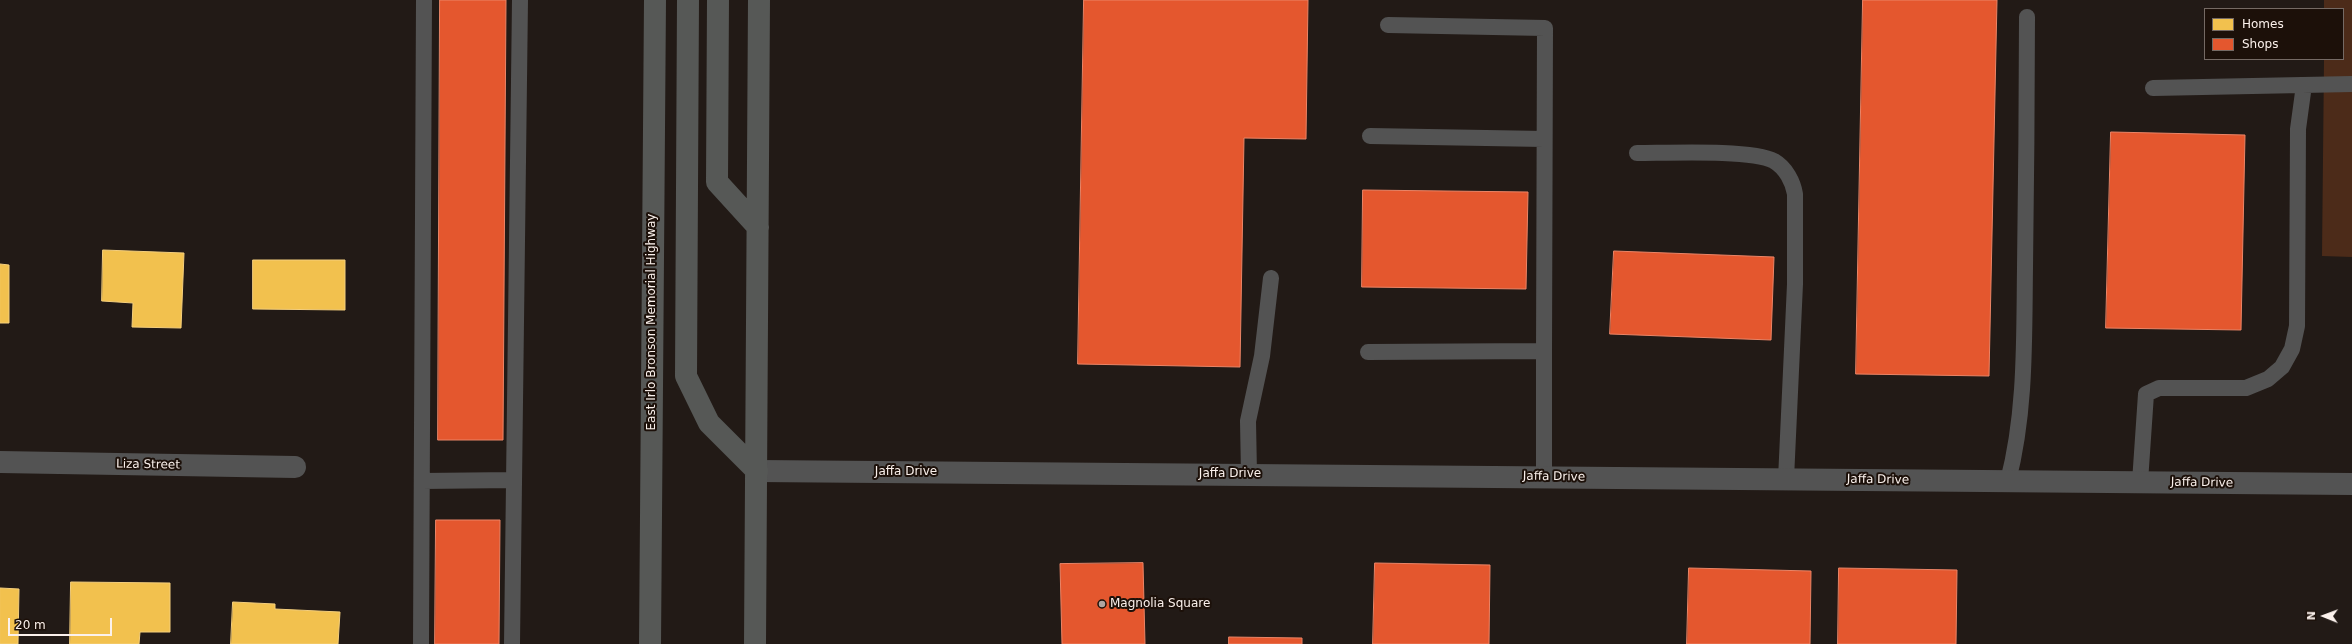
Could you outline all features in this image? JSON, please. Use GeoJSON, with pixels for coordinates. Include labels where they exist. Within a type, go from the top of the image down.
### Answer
{"type":"FeatureCollection","features":[{"type":"Feature","properties":{"kind":"highway","name":"East Irlo Bronson Memorial Highway"},"geometry":{"type":"LineString","coordinates":[[650,644],[655,0]]}},
{"type":"Feature","properties":{"kind":"highway"},"geometry":{"type":"LineString","coordinates":[[688,0],[686,376],[709,424],[757,471]]}},
{"type":"Feature","properties":{"kind":"highway"},"geometry":{"type":"LineString","coordinates":[[718,0],[717,182],[758,227]]}},
{"type":"Feature","properties":{"kind":"highway"},"geometry":{"type":"LineString","coordinates":[[755,644],[759,0]]}},
{"type":"Feature","properties":{"kind":"street","name":"Liza Street"},"geometry":{"type":"LineString","coordinates":[[0,462],[296,467]]}},
{"type":"Feature","properties":{"kind":"street","name":"Jaffa Drive"},"geometry":{"type":"LineString","coordinates":[[757,471],[2352,484]]}},
{"type":"Feature","properties":{"kind":"lane"},"geometry":{"type":"LineString","coordinates":[[421,644],[424,0]]}},
{"type":"Feature","properties":{"kind":"lane"},"geometry":{"type":"LineString","coordinates":[[512,644],[520,0]]}},
{"type":"Feature","properties":{"kind":"lane"},"geometry":{"type":"LineString","coordinates":[[2008,481],[2018,445],[2020,422],[2024,323],[2027,17]]}},
{"type":"Feature","properties":{"kind":"lane"},"geometry":{"type":"LineString","coordinates":[[1388,25],[1545,28],[1544,477]]}},
{"type":"Feature","properties":{"kind":"lane"},"geometry":{"type":"LineString","coordinates":[[2153,88],[2352,84]]}},
{"type":"Feature","properties":{"kind":"lane"},"geometry":{"type":"LineString","coordinates":[[2140,482],[2146,394],[2158,388],[2246,388],[2268,379],[2282,367],[2292,349],[2296,326],[2298,129],[2304,85]]}},
{"type":"Feature","properties":{"kind":"lane"},"geometry":{"type":"LineString","coordinates":[[1370,136],[1544,139]]}},
{"type":"Feature","properties":{"kind":"lane"},"geometry":{"type":"LineString","coordinates":[[1637,153],[1751,154],[1775,161],[1793,183],[1795,194],[1796,284],[1786,479]]}},
{"type":"Feature","properties":{"kind":"lane"},"geometry":{"type":"LineString","coordinates":[[1250,474],[1248,421],[1262,356],[1271,278]]}},
{"type":"Feature","properties":{"kind":"lane"},"geometry":{"type":"LineString","coordinates":[[1368,352],[1544,351]]}},
{"type":"Feature","properties":{"kind":"lane"},"geometry":{"type":"LineString","coordinates":[[422,481],[514,480]]}},
{"type":"Feature","properties":{"kind":"shaded area"},"geometry":{"type":"Polygon","coordinates":[[[2324,0],[2352,0],[2352,257],[2322,256],[2324,60],[2344,60],[2344,8],[2324,8],[2324,0]]]}},
{"type":"Feature","properties":{"kind":"building: Homes"},"geometry":{"type":"Polygon","coordinates":[[[103,250],[184,253],[181,328],[132,327],[133,303],[102,301],[103,250]]]}},
{"type":"Feature","properties":{"kind":"building: Homes"},"geometry":{"type":"Polygon","coordinates":[[[253,260],[345,260],[345,310],[253,309],[253,260]]]}},
{"type":"Feature","properties":{"kind":"building: Homes"},"geometry":{"type":"Polygon","coordinates":[[[0,264],[9,265],[9,323],[0,323],[0,264]]]}},
{"type":"Feature","properties":{"kind":"building: Homes"},"geometry":{"type":"Polygon","coordinates":[[[71,582],[170,583],[170,632],[140,632],[139,644],[70,644],[71,582]]]}},
{"type":"Feature","properties":{"kind":"building: Homes"},"geometry":{"type":"Polygon","coordinates":[[[0,588],[19,589],[18,644],[0,644],[0,588]]]}},
{"type":"Feature","properties":{"kind":"building: Homes"},"geometry":{"type":"Polygon","coordinates":[[[233,602],[275,604],[275,609],[340,612],[338,644],[231,644],[233,602]]]}},
{"type":"Feature","properties":{"kind":"building: Shops"},"geometry":{"type":"Polygon","coordinates":[[[440,0],[506,0],[503,440],[438,440],[440,0]]]}},
{"type":"Feature","properties":{"kind":"building: Shops"},"geometry":{"type":"Polygon","coordinates":[[[1084,0],[1308,0],[1306,139],[1244,138],[1240,367],[1078,364],[1084,0]]]}},
{"type":"Feature","properties":{"kind":"building: Shops"},"geometry":{"type":"Polygon","coordinates":[[[1863,0],[1997,0],[1989,376],[1856,374],[1863,0]]]}},
{"type":"Feature","properties":{"kind":"building: Shops"},"geometry":{"type":"Polygon","coordinates":[[[2111,132],[2245,135],[2241,330],[2106,328],[2111,132]]]}},
{"type":"Feature","properties":{"kind":"building: Shops"},"geometry":{"type":"Polygon","coordinates":[[[1363,190],[1528,192],[1526,289],[1362,287],[1363,190]]]}},
{"type":"Feature","properties":{"kind":"building: Shops"},"geometry":{"type":"Polygon","coordinates":[[[1614,251],[1774,257],[1771,340],[1610,334],[1614,251]]]}},
{"type":"Feature","properties":{"kind":"building: Shops"},"geometry":{"type":"Polygon","coordinates":[[[436,520],[500,520],[499,644],[435,644],[436,520]]]}},
{"type":"Feature","properties":{"kind":"building: Shops","name":"Magnolia Square"},"geometry":{"type":"Polygon","coordinates":[[[1143,563],[1145,644],[1062,644],[1060,564],[1143,563]]]}},
{"type":"Feature","properties":{"kind":"building: Shops"},"geometry":{"type":"Polygon","coordinates":[[[1375,563],[1490,565],[1489,644],[1373,644],[1375,563]]]}},
{"type":"Feature","properties":{"kind":"building: Shops"},"geometry":{"type":"Polygon","coordinates":[[[1689,568],[1811,571],[1810,644],[1687,644],[1689,568]]]}},
{"type":"Feature","properties":{"kind":"building: Shops"},"geometry":{"type":"Polygon","coordinates":[[[1839,568],[1957,570],[1956,644],[1838,644],[1839,568]]]}},
{"type":"Feature","properties":{"kind":"building: Shops"},"geometry":{"type":"Polygon","coordinates":[[[1229,637],[1302,638],[1302,644],[1229,644],[1229,637]]]}},
{"type":"Feature","properties":{"kind":"place","name":"Magnolia Square"},"geometry":{"type":"Point","coordinates":[1102,604]}}]}
